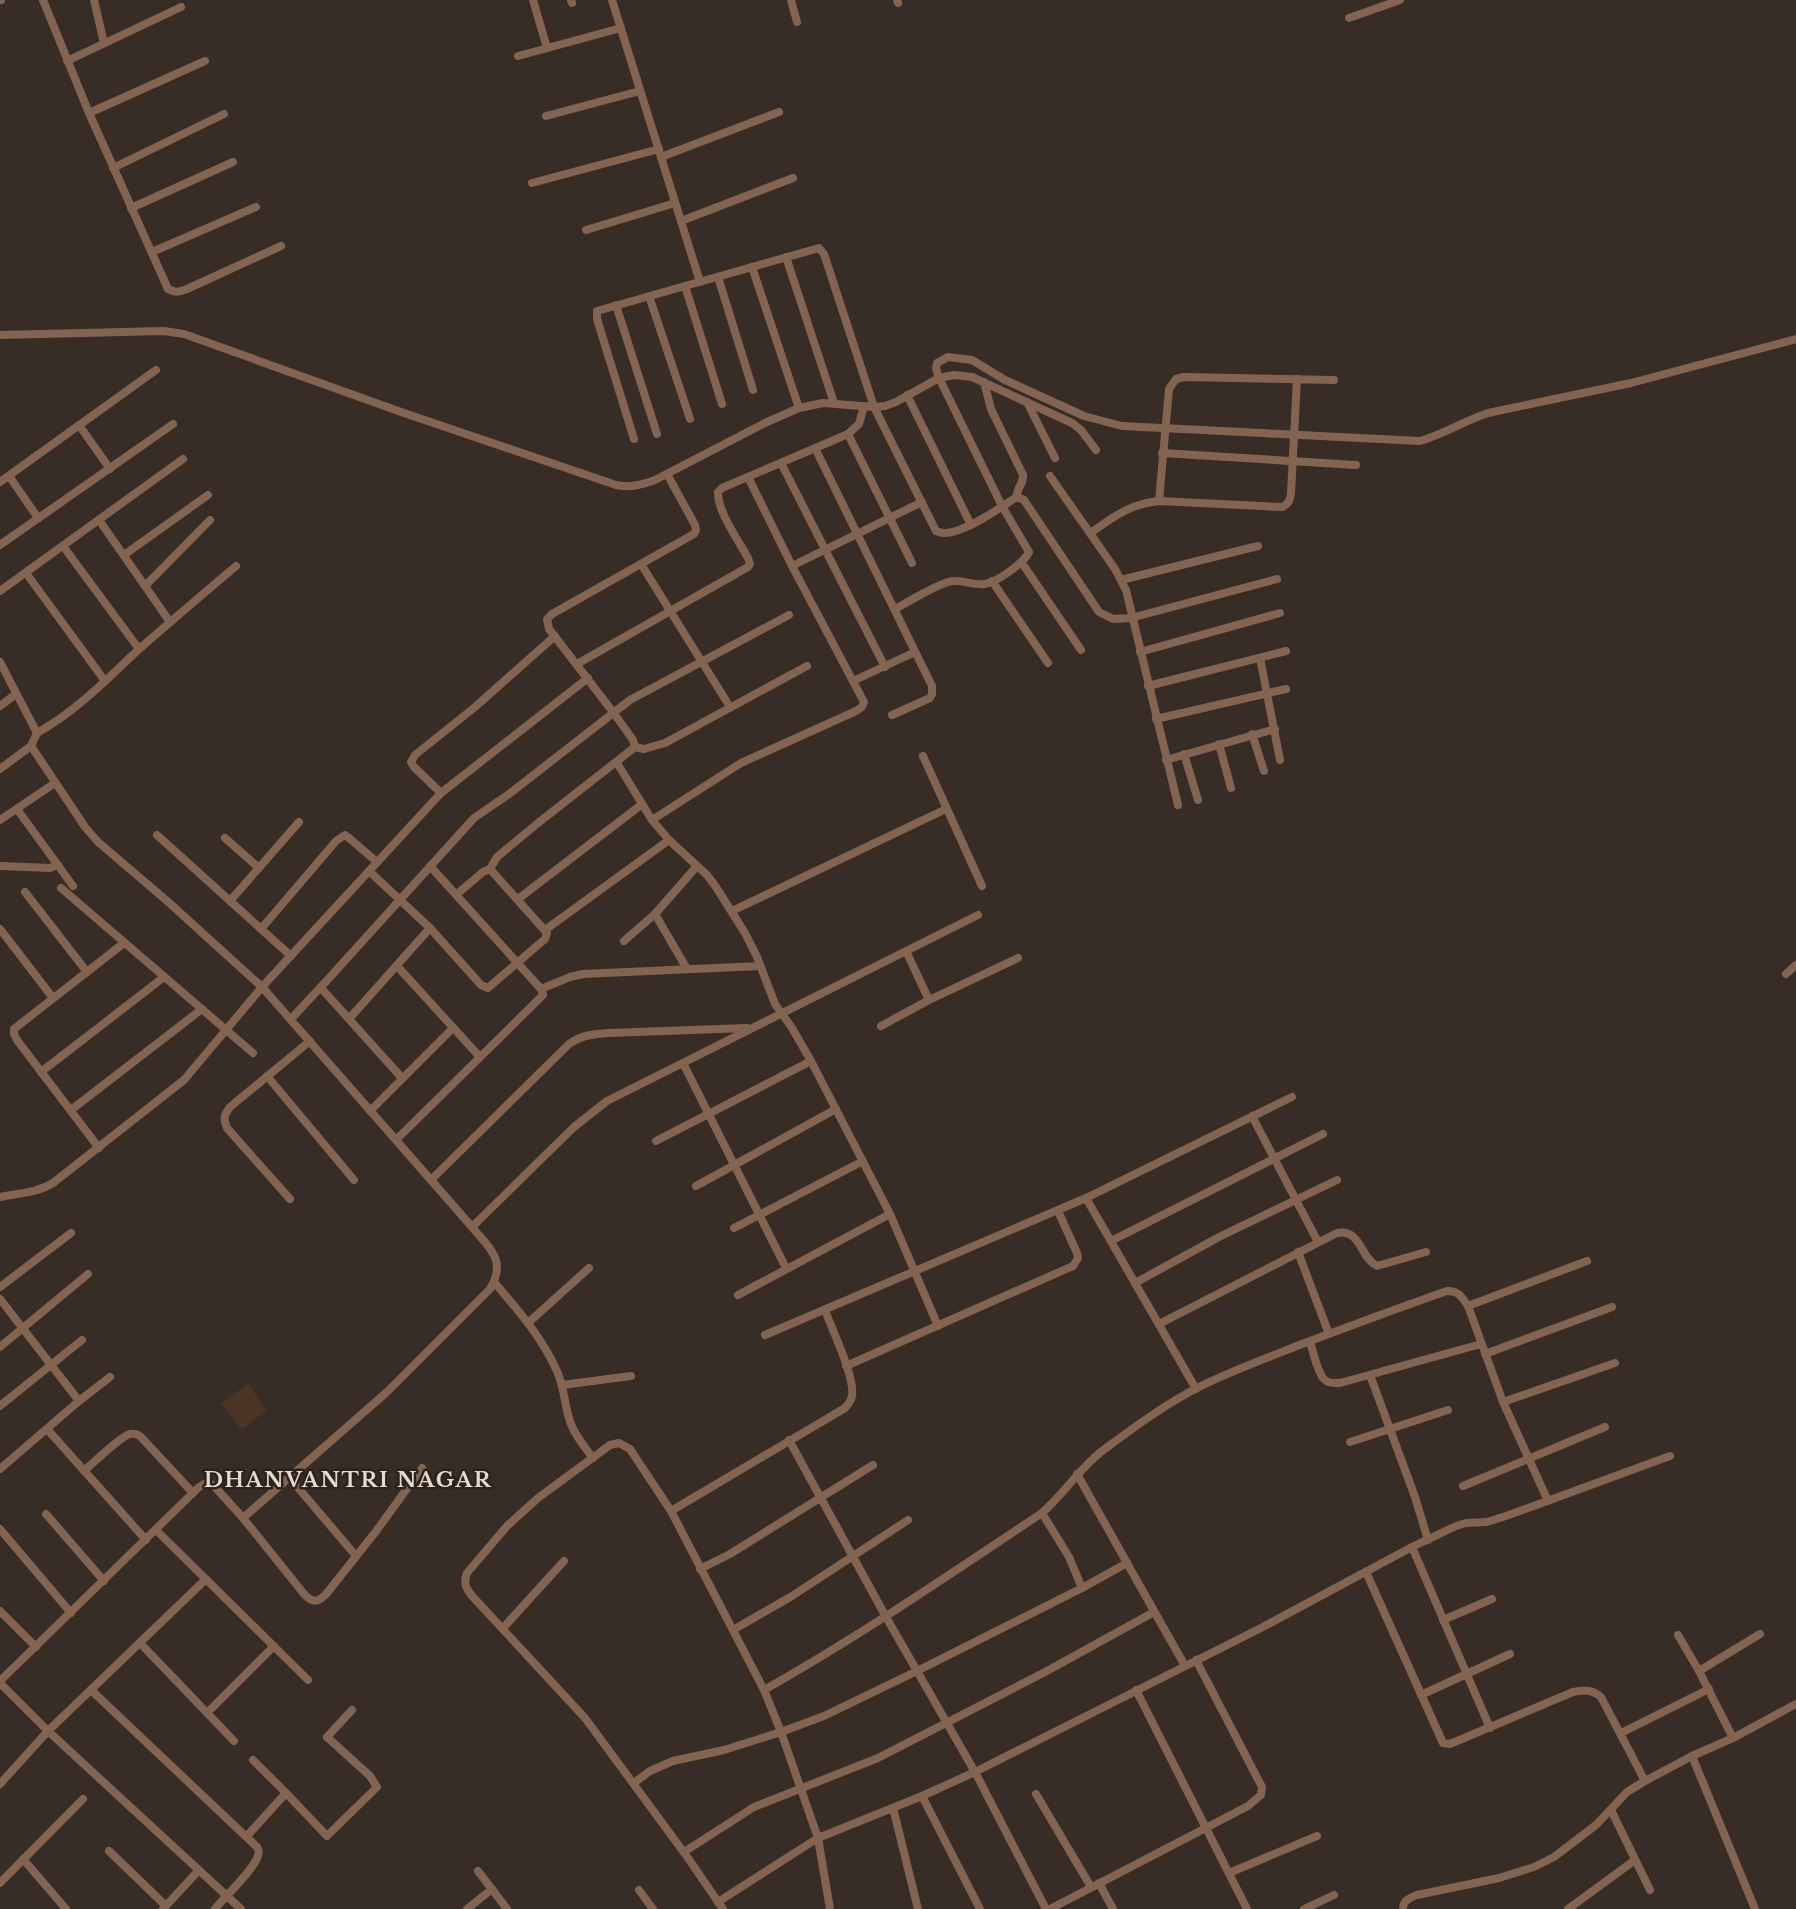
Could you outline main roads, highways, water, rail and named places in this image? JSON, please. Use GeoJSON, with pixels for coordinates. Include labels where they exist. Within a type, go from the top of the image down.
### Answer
{"type":"FeatureCollection","features":[{"type":"Feature","properties":{"kind":"district","name":"DHANVANTRI NAGAR"},"geometry":{"type":"Point","coordinates":[348,1480]}}]}
